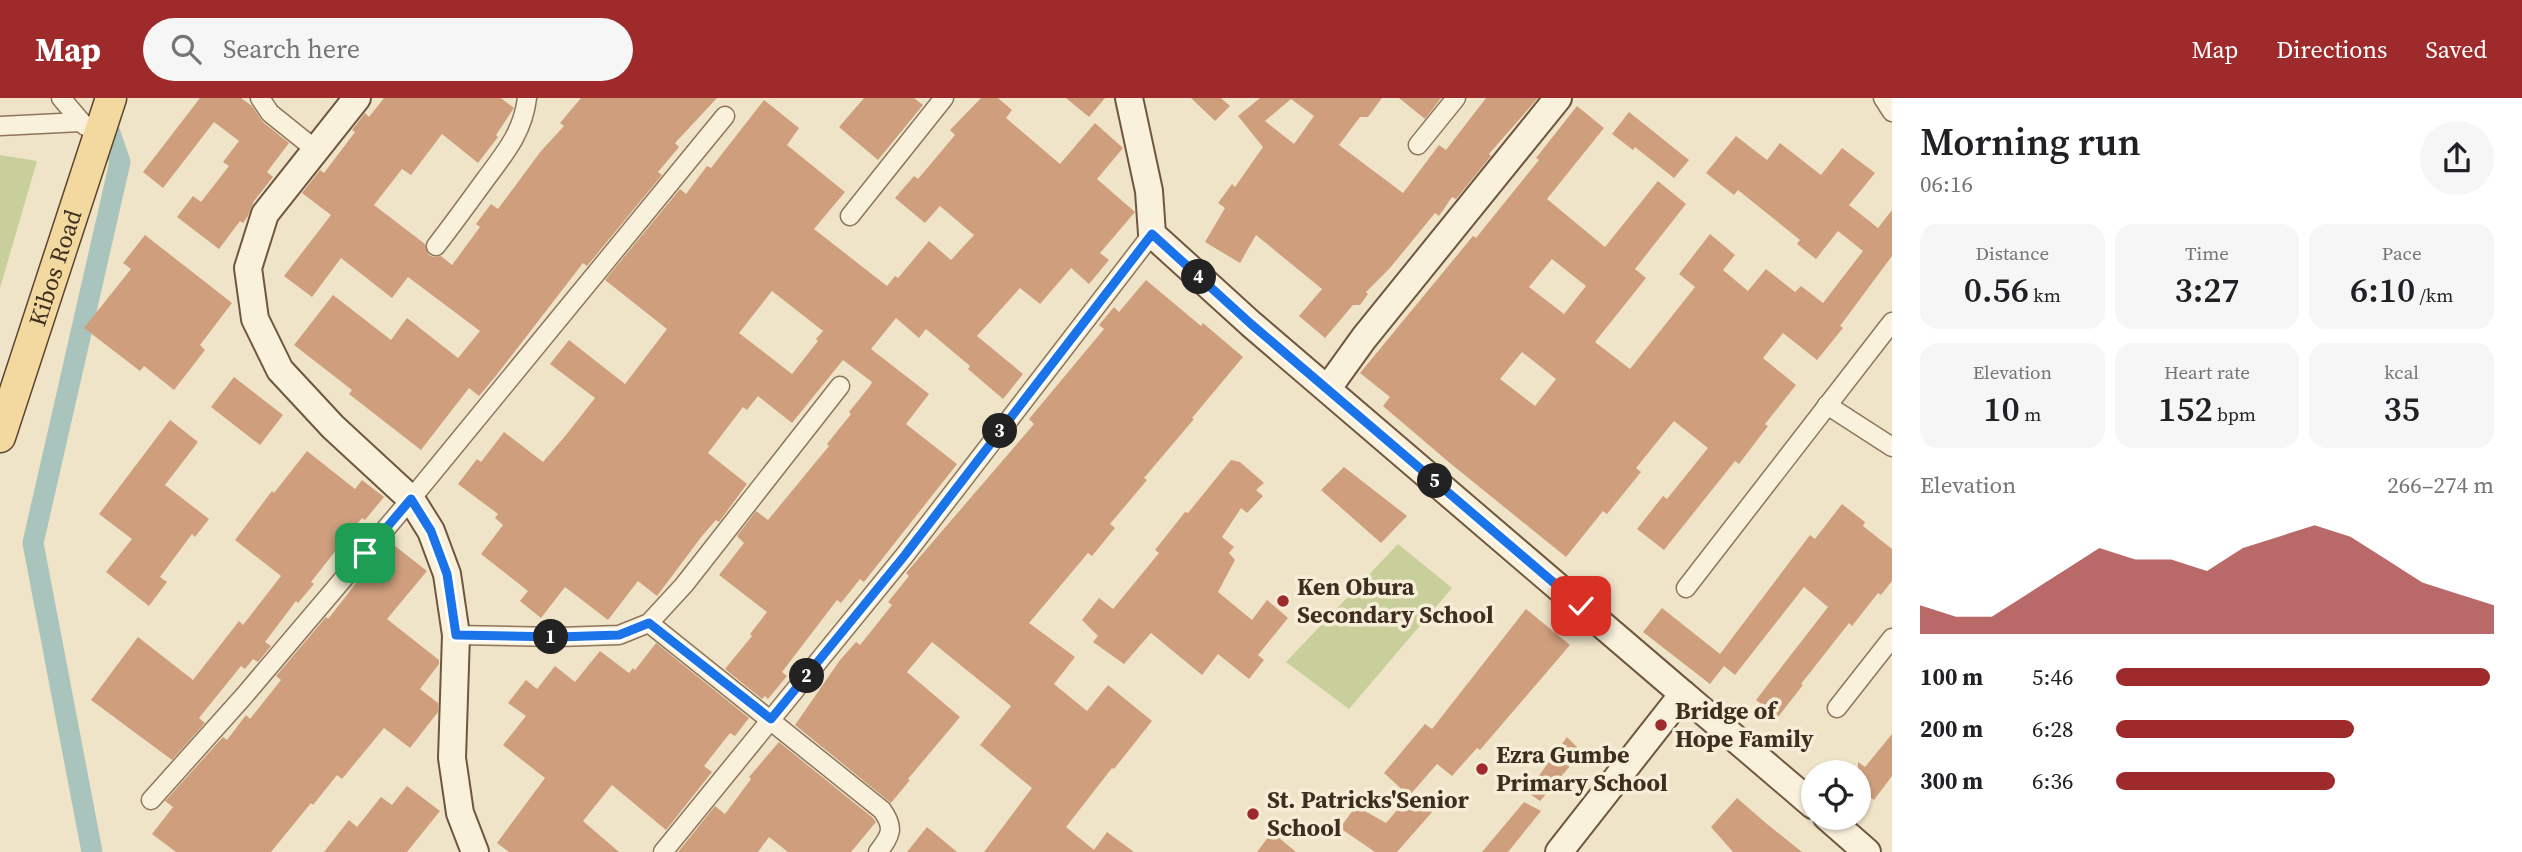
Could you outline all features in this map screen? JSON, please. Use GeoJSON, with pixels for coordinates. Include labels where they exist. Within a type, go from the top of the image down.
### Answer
{"type":"FeatureCollection","features":[{"type":"Feature","properties":{"kind":"main road","name":"Kibos Road"},"geometry":{"type":"LineString","coordinates":[[0,438],[93,132],[111,98]]}},
{"type":"Feature","properties":{"kind":"street"},"geometry":{"type":"LineString","coordinates":[[61,98],[93,132]]}},
{"type":"Feature","properties":{"kind":"street"},"geometry":{"type":"LineString","coordinates":[[260,98],[270,113],[316,150]]}},
{"type":"Feature","properties":{"kind":"street"},"geometry":{"type":"LineString","coordinates":[[357,98],[265,214],[248,268],[255,319],[280,370],[333,427],[411,499],[431,531],[447,574],[456,635],[452,758],[460,813],[475,852]]}},
{"type":"Feature","properties":{"kind":"street"},"geometry":{"type":"LineString","coordinates":[[436,246],[505,155],[521,125],[527,98]]}},
{"type":"Feature","properties":{"kind":"street"},"geometry":{"type":"LineString","coordinates":[[850,216],[944,98]]}},
{"type":"Feature","properties":{"kind":"street"},"geometry":{"type":"LineString","coordinates":[[663,852],[905,555],[1152,234],[1149,191],[1129,98]]}},
{"type":"Feature","properties":{"kind":"street"},"geometry":{"type":"LineString","coordinates":[[1418,145],[1456,98]]}},
{"type":"Feature","properties":{"kind":"street"},"geometry":{"type":"LineString","coordinates":[[1328,388],[1364,338],[1558,98]]}},
{"type":"Feature","properties":{"kind":"street"},"geometry":{"type":"LineString","coordinates":[[1883,98],[1892,112]]}},
{"type":"Feature","properties":{"kind":"street"},"geometry":{"type":"LineString","coordinates":[[151,800],[244,696],[411,499],[725,116]]}},
{"type":"Feature","properties":{"kind":"street"},"geometry":{"type":"LineString","coordinates":[[0,126],[93,132]]}},
{"type":"Feature","properties":{"kind":"street"},"geometry":{"type":"LineString","coordinates":[[1152,234],[1241,315],[1801,795]]}},
{"type":"Feature","properties":{"kind":"street"},"geometry":{"type":"LineString","coordinates":[[1686,588],[1892,321]]}},
{"type":"Feature","properties":{"kind":"street"},"geometry":{"type":"LineString","coordinates":[[456,635],[619,635],[649,623],[684,585],[840,386]]}},
{"type":"Feature","properties":{"kind":"street"},"geometry":{"type":"LineString","coordinates":[[1828,405],[1892,447]]}},
{"type":"Feature","properties":{"kind":"street"},"geometry":{"type":"LineString","coordinates":[[649,623],[882,810],[890,821],[890,831],[887,841],[878,852]]}},
{"type":"Feature","properties":{"kind":"street"},"geometry":{"type":"LineString","coordinates":[[1837,708],[1892,638]]}},
{"type":"Feature","properties":{"kind":"street"},"geometry":{"type":"LineString","coordinates":[[1559,852],[1683,694]]}},
{"type":"Feature","properties":{"kind":"street"},"geometry":{"type":"LineString","coordinates":[[1842,830],[1867,852]]}},
{"type":"Feature","properties":{"kind":"green space"},"geometry":{"type":"Polygon","coordinates":[[[0,155],[37,161],[0,288],[0,155]]]}},
{"type":"Feature","properties":{"kind":"green space"},"geometry":{"type":"Polygon","coordinates":[[[1398,544],[1452,588],[1349,709],[1286,662],[1398,544]]]}},
{"type":"Feature","properties":{"kind":"building"},"geometry":{"type":"Polygon","coordinates":[[[200,98],[241,98],[252,106],[263,122],[289,143],[267,172],[273,177],[254,201],[248,216],[243,223],[240,221],[219,249],[177,217],[193,196],[201,202],[229,166],[223,162],[239,141],[214,122],[163,188],[143,172],[200,98]]]}},
{"type":"Feature","properties":{"kind":"building"},"geometry":{"type":"Polygon","coordinates":[[[384,98],[501,98],[514,108],[496,135],[498,137],[478,163],[442,134],[411,175],[402,169],[374,205],[425,244],[429,255],[441,256],[452,265],[480,227],[476,224],[491,204],[498,209],[541,151],[564,126],[560,123],[581,98],[717,98],[675,143],[679,147],[658,172],[662,175],[587,266],[583,263],[495,377],[479,396],[469,388],[421,450],[349,394],[352,390],[294,345],[333,295],[391,340],[407,318],[458,358],[480,331],[408,277],[392,298],[341,258],[312,297],[284,276],[331,215],[302,193],[320,170],[324,173],[355,132],[352,130],[365,113],[369,117],[384,98]]]}},
{"type":"Feature","properties":{"kind":"building"},"geometry":{"type":"Polygon","coordinates":[[[864,98],[914,98],[923,105],[878,160],[839,127],[864,98]]]}},
{"type":"Feature","properties":{"kind":"building"},"geometry":{"type":"Polygon","coordinates":[[[981,98],[998,98],[1012,110],[1006,118],[1060,164],[1095,123],[1123,148],[1097,179],[1135,212],[1100,253],[1109,260],[1089,284],[1071,268],[1040,304],[1020,288],[977,336],[1023,374],[1003,399],[968,369],[970,366],[926,329],[919,338],[896,318],[871,349],[929,394],[906,424],[957,464],[864,582],[860,579],[841,603],[837,600],[782,672],[787,676],[768,699],[765,696],[762,699],[725,669],[752,636],[750,634],[767,612],[719,575],[744,543],[737,536],[756,511],[768,520],[829,446],[827,444],[870,386],[872,382],[843,360],[792,423],[758,396],[747,410],[743,407],[708,453],[747,484],[719,522],[716,520],[702,536],[657,596],[638,581],[608,620],[565,587],[541,618],[520,601],[528,591],[481,554],[503,525],[495,518],[498,514],[458,484],[477,459],[481,462],[504,432],[543,462],[595,398],[550,364],[569,340],[625,384],[667,329],[605,280],[680,189],[686,194],[707,166],[711,168],[764,100],[799,128],[787,145],[845,192],[814,229],[887,286],[895,276],[898,278],[929,241],[951,260],[974,235],[940,206],[925,223],[895,198],[914,176],[918,179],[955,135],[950,130],[981,98]],[[772,291],[739,333],[792,374],[823,331],[772,291]]]}},
{"type":"Feature","properties":{"kind":"building"},"geometry":{"type":"Polygon","coordinates":[[[1066,98],[1105,98],[1089,117],[1066,98]]]}},
{"type":"Feature","properties":{"kind":"building"},"geometry":{"type":"Polygon","coordinates":[[[1191,98],[1221,98],[1230,106],[1215,121],[1191,98]]]}},
{"type":"Feature","properties":{"kind":"building"},"geometry":{"type":"Polygon","coordinates":[[[1260,98],[1382,98],[1368,117],[1360,117],[1339,145],[1403,193],[1439,145],[1446,150],[1486,98],[1538,98],[1489,154],[1491,156],[1456,199],[1452,197],[1439,216],[1435,213],[1390,268],[1366,292],[1368,294],[1360,305],[1353,305],[1325,338],[1299,316],[1322,289],[1256,235],[1240,263],[1205,242],[1225,208],[1218,203],[1232,184],[1235,187],[1263,147],[1238,116],[1260,98]],[[1291,99],[1265,121],[1294,144],[1314,116],[1291,99]]]}},
{"type":"Feature","properties":{"kind":"building"},"geometry":{"type":"Polygon","coordinates":[[[1399,98],[1441,98],[1425,119],[1399,98]]]}},
{"type":"Feature","properties":{"kind":"building"},"geometry":{"type":"Polygon","coordinates":[[[1577,106],[1604,128],[1547,199],[1605,247],[1658,181],[1686,204],[1635,269],[1646,278],[1595,342],[1630,369],[1695,287],[1679,274],[1710,234],[1735,255],[1723,270],[1748,291],[1766,269],[1795,292],[1801,286],[1823,303],[1863,251],[1838,231],[1816,259],[1797,244],[1800,240],[1738,190],[1734,195],[1706,173],[1736,136],[1767,160],[1780,143],[1821,175],[1842,148],[1875,173],[1849,205],[1878,228],[1892,210],[1892,256],[1840,326],[1843,328],[1817,360],[1783,333],[1763,358],[1796,385],[1765,424],[1768,426],[1739,464],[1735,461],[1664,550],[1637,529],[1663,496],[1667,499],[1708,448],[1674,421],[1636,468],[1641,472],[1607,514],[1603,511],[1566,557],[1383,406],[1390,397],[1360,373],[1473,236],[1476,238],[1539,160],[1536,158],[1577,106]],[[1552,259],[1529,287],[1564,314],[1586,286],[1552,259]],[[1522,352],[1500,379],[1535,406],[1556,379],[1522,352]]]}},
{"type":"Feature","properties":{"kind":"building"},"geometry":{"type":"Polygon","coordinates":[[[1629,112],[1689,160],[1674,178],[1635,147],[1633,150],[1612,134],[1629,112]]]}},
{"type":"Feature","properties":{"kind":"building"},"geometry":{"type":"Polygon","coordinates":[[[145,235],[232,303],[200,345],[205,350],[174,390],[144,366],[140,371],[84,328],[131,269],[123,263],[145,235]]]}},
{"type":"Feature","properties":{"kind":"building"},"geometry":{"type":"Polygon","coordinates":[[[1146,280],[1243,357],[1144,478],[1147,480],[1110,524],[1115,528],[1092,556],[1088,553],[1029,623],[1075,657],[1054,684],[1087,711],[1108,685],[1152,721],[1066,827],[1094,850],[1107,832],[1134,852],[984,852],[1032,788],[980,745],[1011,706],[932,642],[907,672],[960,717],[891,803],[795,725],[840,660],[856,642],[860,645],[892,605],[888,602],[909,576],[906,573],[1034,424],[1029,419],[1104,329],[1099,325],[1114,307],[1119,312],[1146,280]]]}},
{"type":"Feature","properties":{"kind":"building"},"geometry":{"type":"Polygon","coordinates":[[[234,377],[283,415],[260,445],[211,407],[234,377]]]}},
{"type":"Feature","properties":{"kind":"building"},"geometry":{"type":"Polygon","coordinates":[[[170,420],[198,442],[165,485],[209,519],[195,537],[192,534],[160,577],[167,582],[149,606],[106,572],[132,539],[99,514],[170,420]]]}},
{"type":"Feature","properties":{"kind":"building"},"geometry":{"type":"Polygon","coordinates":[[[307,451],[355,489],[362,480],[384,497],[365,520],[362,518],[311,582],[314,584],[298,603],[296,601],[265,642],[271,646],[258,662],[253,659],[245,669],[241,666],[199,718],[205,723],[172,760],[91,700],[138,637],[193,680],[239,621],[243,625],[281,576],[235,540],[307,451]]]}},
{"type":"Feature","properties":{"kind":"building"},"geometry":{"type":"Polygon","coordinates":[[[1231,460],[1240,462],[1264,483],[1256,490],[1263,496],[1247,513],[1241,508],[1222,537],[1234,547],[1229,553],[1235,560],[1218,592],[1252,620],[1267,600],[1288,618],[1258,655],[1264,660],[1249,679],[1218,654],[1202,675],[1151,633],[1124,664],[1093,642],[1098,636],[1082,620],[1099,598],[1113,609],[1159,553],[1155,550],[1185,512],[1188,513],[1231,460]]]}},
{"type":"Feature","properties":{"kind":"building"},"geometry":{"type":"Polygon","coordinates":[[[1344,467],[1407,516],[1381,543],[1321,490],[1344,467]]]}},
{"type":"Feature","properties":{"kind":"building"},"geometry":{"type":"Polygon","coordinates":[[[1842,504],[1865,522],[1863,526],[1892,549],[1892,581],[1881,595],[1878,593],[1852,626],[1849,623],[1778,717],[1756,700],[1828,607],[1804,587],[1735,675],[1724,666],[1710,684],[1643,632],[1662,608],[1720,654],[1810,535],[1815,539],[1842,504]]]}},
{"type":"Feature","properties":{"kind":"building"},"geometry":{"type":"Polygon","coordinates":[[[395,546],[427,571],[387,619],[439,660],[439,664],[420,689],[438,703],[438,712],[410,748],[384,728],[342,779],[337,775],[313,805],[311,803],[271,852],[176,852],[152,834],[173,807],[165,801],[223,737],[227,740],[246,715],[250,719],[281,680],[276,676],[326,617],[328,619],[368,568],[374,573],[395,546]]]}},
{"type":"Feature","properties":{"kind":"building"},"geometry":{"type":"Polygon","coordinates":[[[1526,609],[1570,645],[1480,750],[1477,748],[1452,776],[1437,764],[1409,796],[1384,773],[1425,724],[1432,729],[1526,609]]]}},
{"type":"Feature","properties":{"kind":"building"},"geometry":{"type":"Polygon","coordinates":[[[656,643],[749,718],[735,736],[730,733],[704,766],[712,772],[666,830],[612,785],[583,821],[619,852],[509,852],[497,843],[545,778],[503,745],[526,716],[508,703],[526,680],[537,689],[555,666],[575,682],[600,651],[629,673],[633,668],[635,670],[656,643]]]}},
{"type":"Feature","properties":{"kind":"building"},"geometry":{"type":"Polygon","coordinates":[[[1892,734],[1892,776],[1874,800],[1871,798],[1871,760],[1892,734]]]}},
{"type":"Feature","properties":{"kind":"building"},"geometry":{"type":"Polygon","coordinates":[[[1567,737],[1582,752],[1540,801],[1527,792],[1567,737]]]}},
{"type":"Feature","properties":{"kind":"building"},"geometry":{"type":"Polygon","coordinates":[[[779,742],[876,822],[851,852],[788,852],[769,837],[758,852],[678,852],[715,806],[725,814],[751,779],[749,777],[779,742]]]}},
{"type":"Feature","properties":{"kind":"building"},"geometry":{"type":"Polygon","coordinates":[[[407,786],[440,811],[407,852],[324,852],[349,820],[357,827],[381,797],[392,805],[407,786]]]}},
{"type":"Feature","properties":{"kind":"building"},"geometry":{"type":"Polygon","coordinates":[[[1409,796],[1433,811],[1397,852],[1375,852],[1340,828],[1356,806],[1386,823],[1409,796]]]}},
{"type":"Feature","properties":{"kind":"building"},"geometry":{"type":"Polygon","coordinates":[[[1737,798],[1802,852],[1733,852],[1711,827],[1737,798]]]}},
{"type":"Feature","properties":{"kind":"building"},"geometry":{"type":"Polygon","coordinates":[[[1524,802],[1541,811],[1508,852],[1482,852],[1524,802]]]}},
{"type":"Feature","properties":{"kind":"building"},"geometry":{"type":"Polygon","coordinates":[[[927,827],[957,852],[907,852],[927,827]]]}},
{"type":"Feature","properties":{"kind":"building"},"geometry":{"type":"Polygon","coordinates":[[[1272,832],[1296,852],[1257,852],[1272,832]]]}},
{"type":"Feature","properties":{"kind":"waterway"},"geometry":{"type":"LineString","coordinates":[[92,852],[33,543],[120,162],[103,113]]}},
{"type":"Feature","properties":{"kind":"place","name":"Ken Obura Secondary School"},"geometry":{"type":"Point","coordinates":[1283,601]}},
{"type":"Feature","properties":{"kind":"place","name":"Bridge of Hope Family"},"geometry":{"type":"Point","coordinates":[1661,725]}},
{"type":"Feature","properties":{"kind":"place","name":"Ezra Gumbe Primary School"},"geometry":{"type":"Point","coordinates":[1482,769]}},
{"type":"Feature","properties":{"kind":"place","name":"St. Patricks'Senior School"},"geometry":{"type":"Point","coordinates":[1253,814]}},
{"type":"Feature","properties":{"kind":"route"},"geometry":{"type":"LineString","coordinates":[[365,553],[411,499],[431,531],[447,574],[456,635],[619,635],[649,623],[771,719],[905,555],[1152,234],[1251,324],[1581,606]]}}]}
